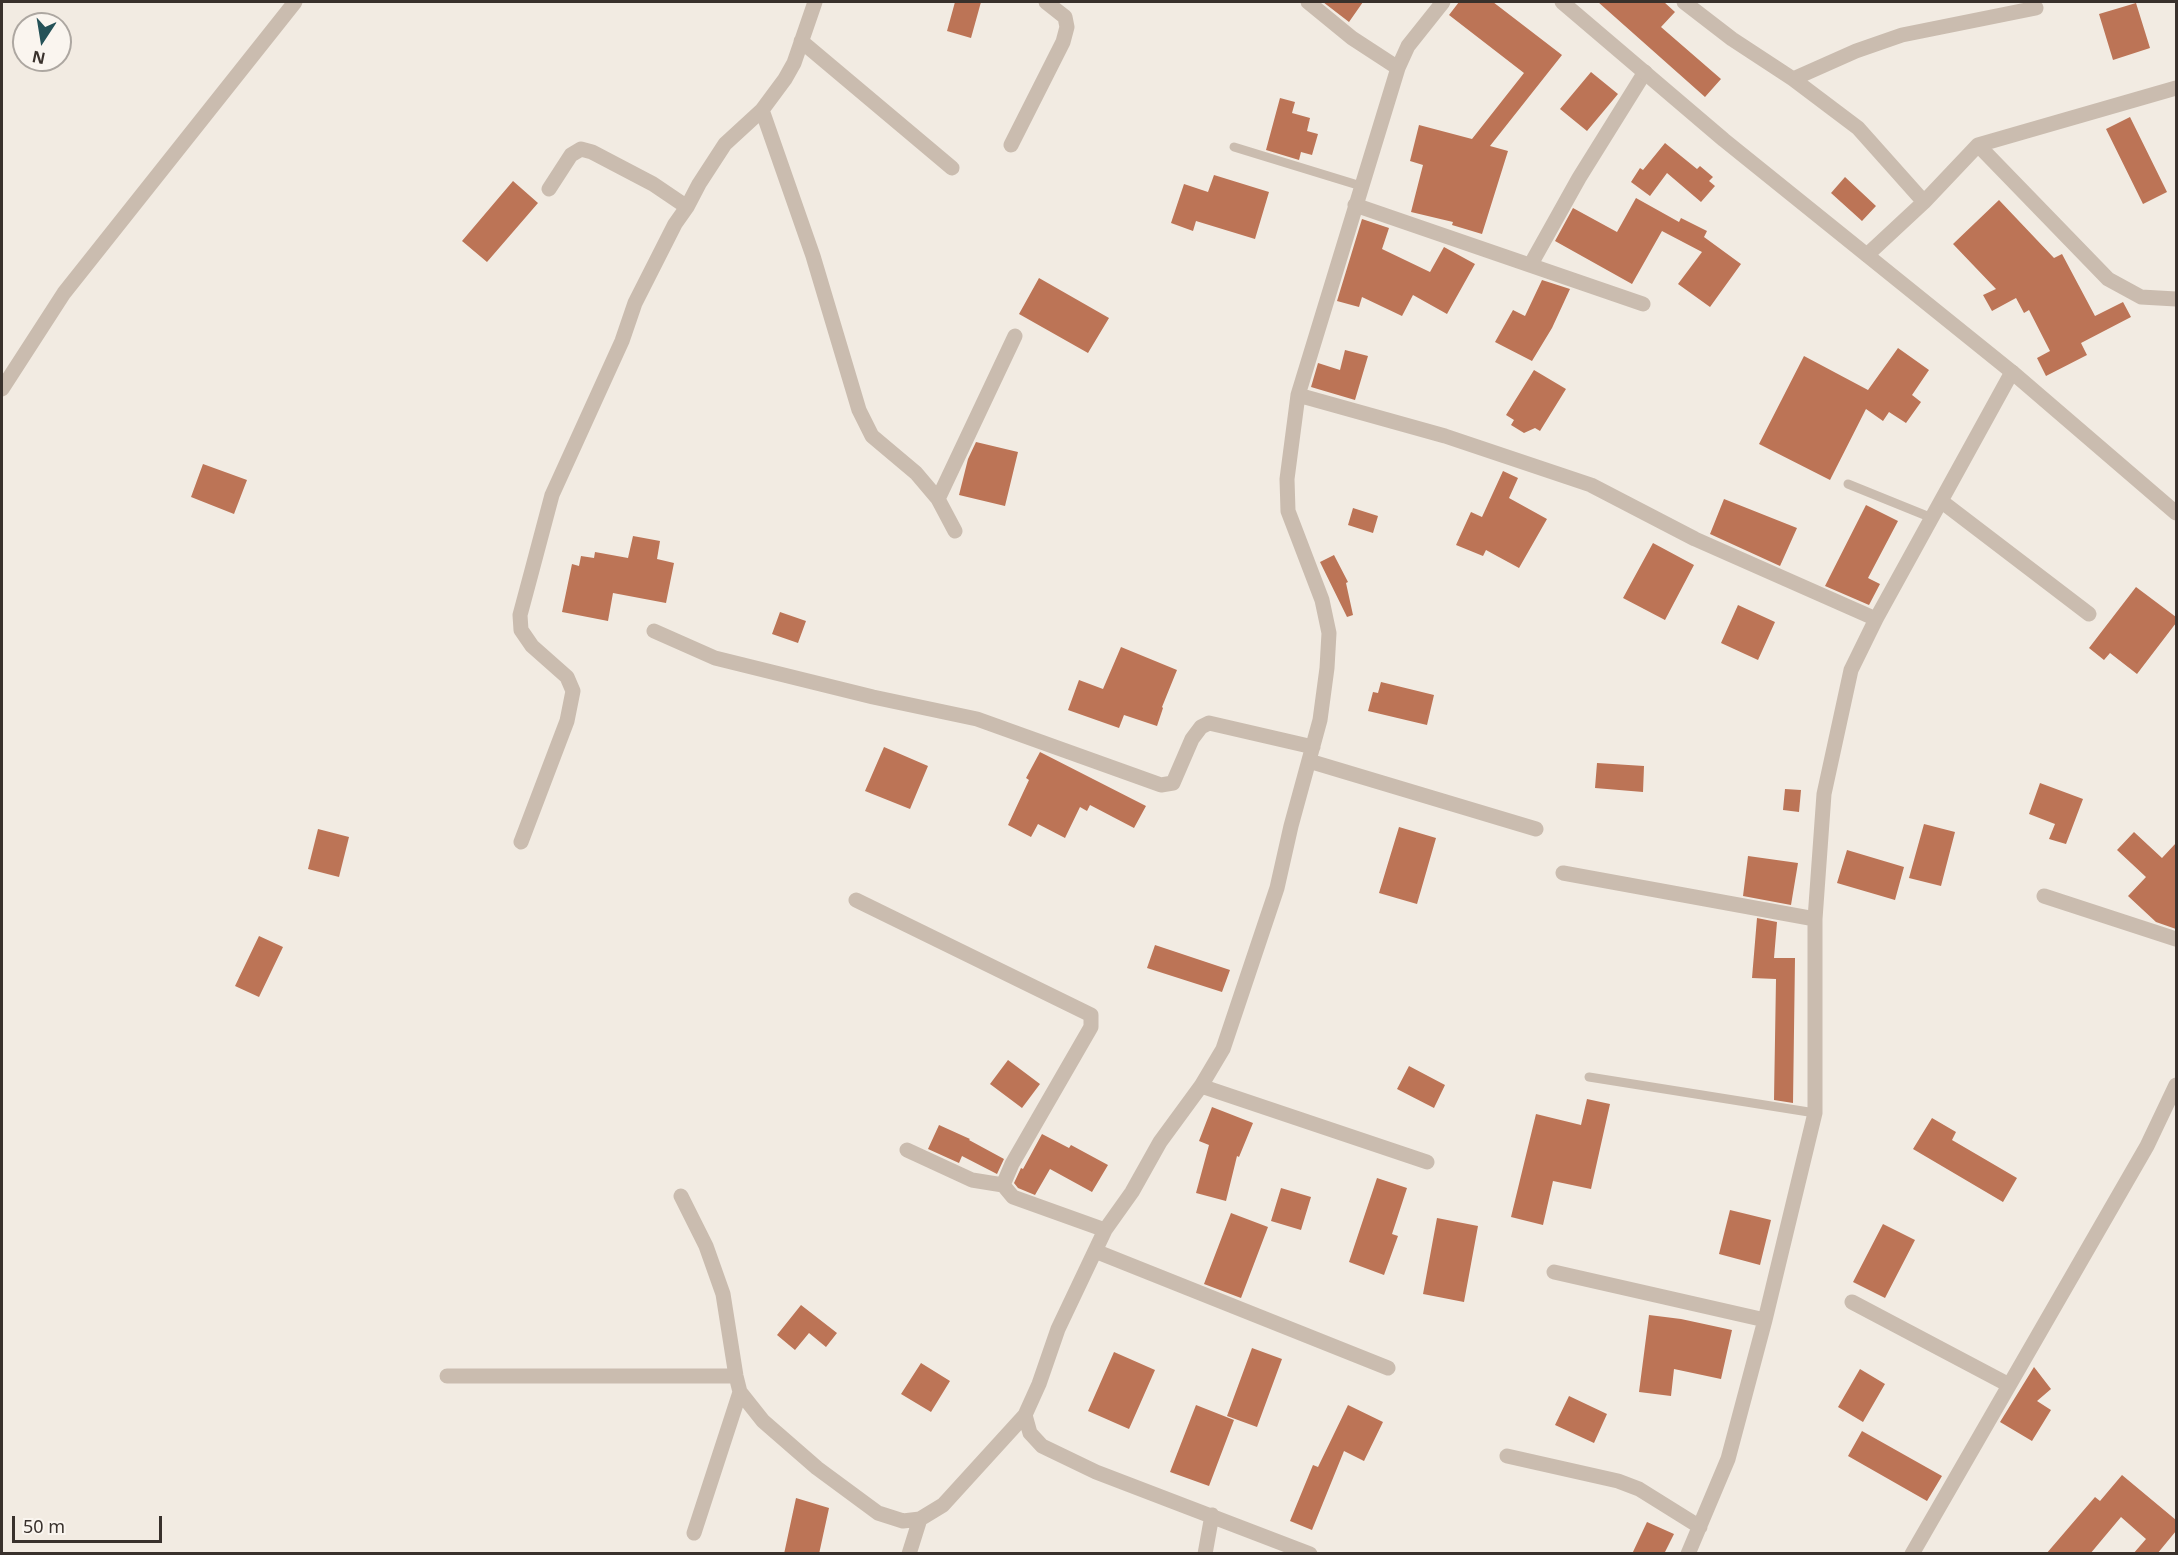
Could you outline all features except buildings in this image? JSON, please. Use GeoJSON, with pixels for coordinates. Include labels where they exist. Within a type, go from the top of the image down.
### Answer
{"type":"FeatureCollection","features":[{"type":"Feature","properties":{"kind":"street"},"geometry":{"type":"LineString","coordinates":[[2,389],[64,293],[295,2]]}},
{"type":"Feature","properties":{"kind":"street"},"geometry":{"type":"LineString","coordinates":[[521,842],[567,721],[573,691],[567,677],[532,646],[520,630],[520,615],[552,495],[622,341],[635,303],[675,224],[725,144],[762,110],[785,79],[794,63],[815,2]]}},
{"type":"Feature","properties":{"kind":"street"},"geometry":{"type":"LineString","coordinates":[[1011,145],[1063,42],[1065,17],[1046,2]]}},
{"type":"Feature","properties":{"kind":"street"},"geometry":{"type":"LineString","coordinates":[[1308,2],[1352,39],[1398,68]]}},
{"type":"Feature","properties":{"kind":"street"},"geometry":{"type":"LineString","coordinates":[[681,1196],[706,1246],[723,1294],[740,1392],[763,1421],[849,1493],[878,1513],[903,1521],[920,1519],[943,1506],[1025,1415],[1039,1384],[1058,1329],[1105,1230],[1132,1192],[1160,1143],[1201,1086],[1223,1049],[1276,888],[1320,720],[1329,633],[1322,600],[1288,511],[1287,479],[1298,395],[1398,68],[1408,46],[1443,2]]}},
{"type":"Feature","properties":{"kind":"street"},"geometry":{"type":"LineString","coordinates":[[1562,2],[1724,140],[2012,372],[2176,513]]}},
{"type":"Feature","properties":{"kind":"street"},"geometry":{"type":"LineString","coordinates":[[1684,2],[1732,39],[1793,79],[1858,128],[1924,202]]}},
{"type":"Feature","properties":{"kind":"street"},"geometry":{"type":"LineString","coordinates":[[1793,79],[1856,51],[1902,34],[2036,8]]}},
{"type":"Feature","properties":{"kind":"street"},"geometry":{"type":"LineString","coordinates":[[801,41],[952,168]]}},
{"type":"Feature","properties":{"kind":"street"},"geometry":{"type":"LineString","coordinates":[[1531,264],[1579,178],[1645,72]]}},
{"type":"Feature","properties":{"kind":"street"},"geometry":{"type":"LineString","coordinates":[[1867,255],[1924,202],[1978,145],[2176,88]]}},
{"type":"Feature","properties":{"kind":"street"},"geometry":{"type":"LineString","coordinates":[[762,110],[813,256],[859,410],[872,436],[916,472],[938,500],[955,531]]}},
{"type":"Feature","properties":{"kind":"street"},"geometry":{"type":"LineString","coordinates":[[1978,145],[2108,279],[2141,297],[2176,299]]}},
{"type":"Feature","properties":{"kind":"street"},"geometry":{"type":"LineString","coordinates":[[549,189],[571,155],[581,149],[592,152],[653,184],[687,207]]}},
{"type":"Feature","properties":{"kind":"street"},"geometry":{"type":"LineString","coordinates":[[1355,205],[1643,304]]}},
{"type":"Feature","properties":{"kind":"street"},"geometry":{"type":"LineString","coordinates":[[938,500],[1015,336]]}},
{"type":"Feature","properties":{"kind":"street"},"geometry":{"type":"LineString","coordinates":[[1688,1554],[1728,1459],[1765,1320],[1815,1113],[1815,918],[1824,794],[1851,670],[1876,619],[2012,372]]}},
{"type":"Feature","properties":{"kind":"street"},"geometry":{"type":"LineString","coordinates":[[1298,395],[1445,435],[1591,485],[1695,539],[1876,619]]}},
{"type":"Feature","properties":{"kind":"street"},"geometry":{"type":"LineString","coordinates":[[1941,501],[2089,614]]}},
{"type":"Feature","properties":{"kind":"street"},"geometry":{"type":"LineString","coordinates":[[654,631],[715,658],[873,697],[976,719],[1161,785],[1173,783],[1192,739],[1201,727],[1209,723],[1311,754],[1536,829]]}},
{"type":"Feature","properties":{"kind":"street"},"geometry":{"type":"LineString","coordinates":[[1563,873],[1815,918]]}},
{"type":"Feature","properties":{"kind":"street"},"geometry":{"type":"LineString","coordinates":[[2044,896],[2176,939]]}},
{"type":"Feature","properties":{"kind":"street"},"geometry":{"type":"LineString","coordinates":[[856,900],[1091,1015],[1091,1027],[1012,1164],[1003,1185]]}},
{"type":"Feature","properties":{"kind":"street"},"geometry":{"type":"LineString","coordinates":[[1912,1554],[2146,1146],[2176,1085]]}},
{"type":"Feature","properties":{"kind":"street"},"geometry":{"type":"LineString","coordinates":[[1201,1086],[1427,1162]]}},
{"type":"Feature","properties":{"kind":"street"},"geometry":{"type":"LineString","coordinates":[[907,1150],[972,1180],[1003,1185],[1013,1197],[1105,1230]]}},
{"type":"Feature","properties":{"kind":"street"},"geometry":{"type":"LineString","coordinates":[[1095,1251],[1388,1368]]}},
{"type":"Feature","properties":{"kind":"street"},"geometry":{"type":"LineString","coordinates":[[1554,1272],[1765,1320]]}},
{"type":"Feature","properties":{"kind":"street"},"geometry":{"type":"LineString","coordinates":[[1852,1302],[2008,1385]]}},
{"type":"Feature","properties":{"kind":"street"},"geometry":{"type":"LineString","coordinates":[[447,1376],[736,1376]]}},
{"type":"Feature","properties":{"kind":"street"},"geometry":{"type":"LineString","coordinates":[[694,1533],[740,1392]]}},
{"type":"Feature","properties":{"kind":"street"},"geometry":{"type":"LineString","coordinates":[[1025,1415],[1030,1433],[1042,1446],[1096,1472],[1310,1554]]}},
{"type":"Feature","properties":{"kind":"street"},"geometry":{"type":"LineString","coordinates":[[1507,1456],[1618,1480],[1639,1489],[1700,1527]]}},
{"type":"Feature","properties":{"kind":"street"},"geometry":{"type":"LineString","coordinates":[[1205,1554],[1212,1515]]}},
{"type":"Feature","properties":{"kind":"street"},"geometry":{"type":"LineString","coordinates":[[909,1554],[920,1519]]}},
{"type":"Feature","properties":{"kind":"lane"},"geometry":{"type":"LineString","coordinates":[[1234,147],[1361,186]]}},
{"type":"Feature","properties":{"kind":"lane"},"geometry":{"type":"LineString","coordinates":[[1848,484],[1932,518]]}},
{"type":"Feature","properties":{"kind":"lane"},"geometry":{"type":"LineString","coordinates":[[1589,1077],[1815,1113]]}}]}
